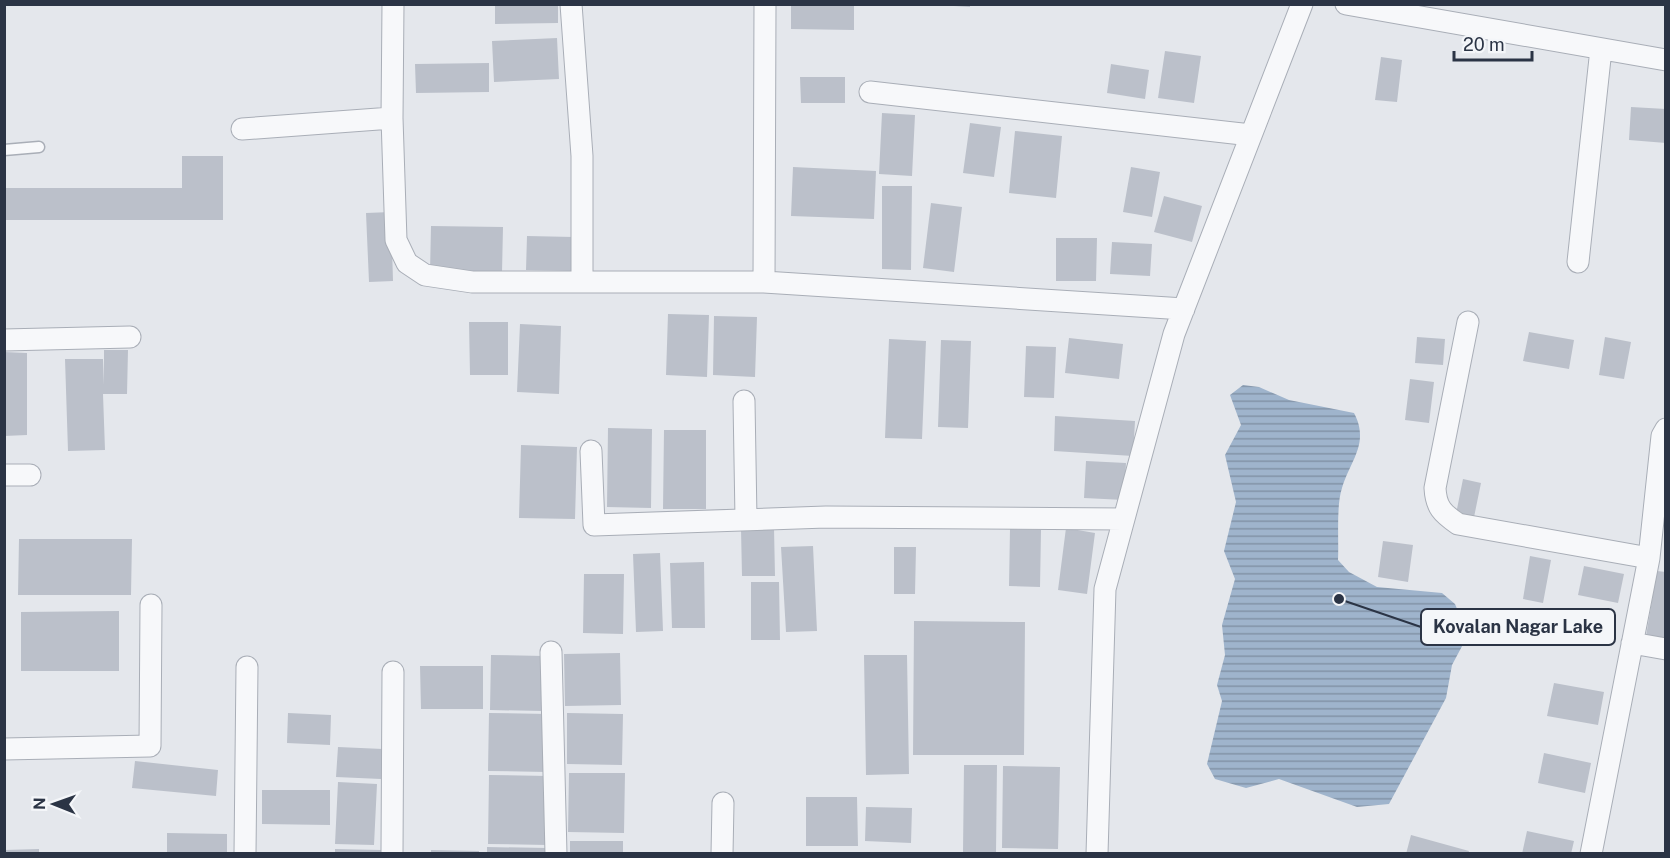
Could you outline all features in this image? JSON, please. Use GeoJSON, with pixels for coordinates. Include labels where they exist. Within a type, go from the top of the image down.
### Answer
{"type":"FeatureCollection","features":[{"type":"Feature","properties":{"kind":"street"},"geometry":{"type":"LineString","coordinates":[[393,4],[392,118],[396,240],[407,263],[426,276],[472,282],[764,282],[1184,309]]}},
{"type":"Feature","properties":{"kind":"street"},"geometry":{"type":"LineString","coordinates":[[572,4],[582,156],[582,282]]}},
{"type":"Feature","properties":{"kind":"street"},"geometry":{"type":"LineString","coordinates":[[764,282],[765,4]]}},
{"type":"Feature","properties":{"kind":"street"},"geometry":{"type":"LineString","coordinates":[[1097,854],[1105,590],[1174,334],[1302,4]]}},
{"type":"Feature","properties":{"kind":"street"},"geometry":{"type":"LineString","coordinates":[[1346,4],[1665,60]]}},
{"type":"Feature","properties":{"kind":"street"},"geometry":{"type":"LineString","coordinates":[[1578,262],[1601,49]]}},
{"type":"Feature","properties":{"kind":"street"},"geometry":{"type":"LineString","coordinates":[[870,92],[1251,135]]}},
{"type":"Feature","properties":{"kind":"street"},"geometry":{"type":"LineString","coordinates":[[242,129],[392,118]]}},
{"type":"Feature","properties":{"kind":"street"},"geometry":{"type":"LineString","coordinates":[[1468,322],[1435,488],[1436,503],[1443,514],[1458,524],[1649,558]]}},
{"type":"Feature","properties":{"kind":"street"},"geometry":{"type":"LineString","coordinates":[[4,340],[130,337]]}},
{"type":"Feature","properties":{"kind":"street"},"geometry":{"type":"LineString","coordinates":[[744,401],[746,519]]}},
{"type":"Feature","properties":{"kind":"street"},"geometry":{"type":"LineString","coordinates":[[1591,854],[1649,558],[1664,434]]}},
{"type":"Feature","properties":{"kind":"street"},"geometry":{"type":"LineString","coordinates":[[591,451],[594,525],[746,519],[971,516],[1124,519]]}},
{"type":"Feature","properties":{"kind":"street"},"geometry":{"type":"LineString","coordinates":[[4,476],[30,475]]}},
{"type":"Feature","properties":{"kind":"street"},"geometry":{"type":"LineString","coordinates":[[4,748],[150,746],[151,605]]}},
{"type":"Feature","properties":{"kind":"street"},"geometry":{"type":"LineString","coordinates":[[1632,643],[1665,649]]}},
{"type":"Feature","properties":{"kind":"street"},"geometry":{"type":"LineString","coordinates":[[551,652],[556,854]]}},
{"type":"Feature","properties":{"kind":"street"},"geometry":{"type":"LineString","coordinates":[[245,854],[247,667]]}},
{"type":"Feature","properties":{"kind":"street"},"geometry":{"type":"LineString","coordinates":[[393,672],[393,854]]}},
{"type":"Feature","properties":{"kind":"street"},"geometry":{"type":"LineString","coordinates":[[722,854],[723,803]]}},
{"type":"Feature","properties":{"kind":"lane"},"geometry":{"type":"LineString","coordinates":[[4,150],[39,147]]}},
{"type":"Feature","properties":{"kind":"water"},"geometry":{"type":"Polygon","coordinates":[[[1243,385],[1259,387],[1289,400],[1354,413],[1360,434],[1357,452],[1340,495],[1338,560],[1349,572],[1377,587],[1442,593],[1455,604],[1468,635],[1452,665],[1446,698],[1389,804],[1357,807],[1279,779],[1246,788],[1215,779],[1207,764],[1222,701],[1217,685],[1225,655],[1222,625],[1235,579],[1224,551],[1236,502],[1225,455],[1241,425],[1230,395],[1243,385]]]}},
{"type":"Feature","properties":{"kind":"building"},"geometry":{"type":"Polygon","coordinates":[[[495,4],[558,4],[558,23],[495,24],[495,4]]]}},
{"type":"Feature","properties":{"kind":"building"},"geometry":{"type":"Polygon","coordinates":[[[791,4],[854,4],[854,30],[791,29],[791,4]]]}},
{"type":"Feature","properties":{"kind":"building"},"geometry":{"type":"Polygon","coordinates":[[[954,4],[970,4],[970,7],[954,6],[954,4]]]}},
{"type":"Feature","properties":{"kind":"building"},"geometry":{"type":"Polygon","coordinates":[[[557,38],[559,79],[494,82],[492,41],[557,38]]]}},
{"type":"Feature","properties":{"kind":"building"},"geometry":{"type":"Polygon","coordinates":[[[1165,51],[1201,56],[1194,103],[1158,98],[1165,51]]]}},
{"type":"Feature","properties":{"kind":"building"},"geometry":{"type":"Polygon","coordinates":[[[1381,57],[1402,60],[1397,102],[1375,100],[1381,57]]]}},
{"type":"Feature","properties":{"kind":"building"},"geometry":{"type":"Polygon","coordinates":[[[489,63],[489,92],[416,93],[415,64],[489,63]]]}},
{"type":"Feature","properties":{"kind":"building"},"geometry":{"type":"Polygon","coordinates":[[[1111,64],[1149,70],[1145,99],[1107,93],[1111,64]]]}},
{"type":"Feature","properties":{"kind":"building"},"geometry":{"type":"Polygon","coordinates":[[[800,77],[845,77],[845,103],[801,103],[800,77]]]}},
{"type":"Feature","properties":{"kind":"building"},"geometry":{"type":"Polygon","coordinates":[[[1631,107],[1666,109],[1666,143],[1629,140],[1631,107]]]}},
{"type":"Feature","properties":{"kind":"building"},"geometry":{"type":"Polygon","coordinates":[[[882,113],[915,115],[912,176],[879,174],[882,113]]]}},
{"type":"Feature","properties":{"kind":"building"},"geometry":{"type":"Polygon","coordinates":[[[970,123],[1001,127],[994,177],[963,173],[970,123]]]}},
{"type":"Feature","properties":{"kind":"building"},"geometry":{"type":"Polygon","coordinates":[[[1015,131],[1062,136],[1056,198],[1009,193],[1015,131]]]}},
{"type":"Feature","properties":{"kind":"building"},"geometry":{"type":"Polygon","coordinates":[[[182,156],[223,156],[223,220],[4,220],[4,188],[182,188],[182,156]]]}},
{"type":"Feature","properties":{"kind":"building"},"geometry":{"type":"Polygon","coordinates":[[[793,167],[876,171],[874,219],[791,216],[793,167]]]}},
{"type":"Feature","properties":{"kind":"building"},"geometry":{"type":"Polygon","coordinates":[[[1131,167],[1160,172],[1152,217],[1123,212],[1131,167]]]}},
{"type":"Feature","properties":{"kind":"building"},"geometry":{"type":"Polygon","coordinates":[[[882,186],[912,186],[911,270],[882,269],[882,186]]]}},
{"type":"Feature","properties":{"kind":"building"},"geometry":{"type":"Polygon","coordinates":[[[1164,196],[1202,206],[1192,242],[1154,232],[1164,196]]]}},
{"type":"Feature","properties":{"kind":"building"},"geometry":{"type":"Polygon","coordinates":[[[931,203],[962,207],[954,272],[923,268],[931,203]]]}},
{"type":"Feature","properties":{"kind":"building"},"geometry":{"type":"Polygon","coordinates":[[[391,212],[393,281],[369,282],[366,213],[391,212]]]}},
{"type":"Feature","properties":{"kind":"building"},"geometry":{"type":"Polygon","coordinates":[[[431,226],[503,227],[502,273],[430,272],[431,226]]]}},
{"type":"Feature","properties":{"kind":"building"},"geometry":{"type":"Polygon","coordinates":[[[527,236],[574,237],[573,271],[526,270],[527,236]]]}},
{"type":"Feature","properties":{"kind":"building"},"geometry":{"type":"Polygon","coordinates":[[[1056,238],[1097,238],[1096,281],[1056,281],[1056,238]]]}},
{"type":"Feature","properties":{"kind":"building"},"geometry":{"type":"Polygon","coordinates":[[[1112,242],[1152,244],[1150,276],[1110,274],[1112,242]]]}},
{"type":"Feature","properties":{"kind":"building"},"geometry":{"type":"Polygon","coordinates":[[[668,314],[709,315],[707,377],[666,375],[668,314]]]}},
{"type":"Feature","properties":{"kind":"building"},"geometry":{"type":"Polygon","coordinates":[[[714,316],[757,317],[755,377],[713,375],[714,316]]]}},
{"type":"Feature","properties":{"kind":"building"},"geometry":{"type":"Polygon","coordinates":[[[469,322],[508,322],[508,375],[470,375],[469,322]]]}},
{"type":"Feature","properties":{"kind":"building"},"geometry":{"type":"Polygon","coordinates":[[[520,324],[561,326],[559,394],[517,392],[520,324]]]}},
{"type":"Feature","properties":{"kind":"building"},"geometry":{"type":"Polygon","coordinates":[[[1529,332],[1574,340],[1569,369],[1523,361],[1529,332]]]}},
{"type":"Feature","properties":{"kind":"building"},"geometry":{"type":"Polygon","coordinates":[[[1417,337],[1445,339],[1443,365],[1415,363],[1417,337]]]}},
{"type":"Feature","properties":{"kind":"building"},"geometry":{"type":"Polygon","coordinates":[[[1605,337],[1631,342],[1624,379],[1599,375],[1605,337]]]}},
{"type":"Feature","properties":{"kind":"building"},"geometry":{"type":"Polygon","coordinates":[[[1069,338],[1123,344],[1119,379],[1065,373],[1069,338]]]}},
{"type":"Feature","properties":{"kind":"building"},"geometry":{"type":"Polygon","coordinates":[[[889,339],[926,341],[922,439],[885,438],[889,339]]]}},
{"type":"Feature","properties":{"kind":"building"},"geometry":{"type":"Polygon","coordinates":[[[941,340],[971,341],[968,428],[938,427],[941,340]]]}},
{"type":"Feature","properties":{"kind":"building"},"geometry":{"type":"Polygon","coordinates":[[[1026,346],[1056,347],[1054,398],[1024,397],[1026,346]]]}},
{"type":"Feature","properties":{"kind":"building"},"geometry":{"type":"Polygon","coordinates":[[[104,350],[128,350],[127,394],[103,394],[105,450],[68,451],[65,359],[103,359],[104,385],[104,350]]]}},
{"type":"Feature","properties":{"kind":"building"},"geometry":{"type":"Polygon","coordinates":[[[4,352],[27,353],[27,435],[4,436],[4,352]]]}},
{"type":"Feature","properties":{"kind":"building"},"geometry":{"type":"Polygon","coordinates":[[[1410,379],[1434,382],[1429,423],[1405,420],[1410,379]]]}},
{"type":"Feature","properties":{"kind":"building"},"geometry":{"type":"Polygon","coordinates":[[[1055,416],[1135,421],[1133,456],[1054,451],[1055,416]]]}},
{"type":"Feature","properties":{"kind":"building"},"geometry":{"type":"Polygon","coordinates":[[[608,428],[652,429],[651,508],[607,507],[608,428]]]}},
{"type":"Feature","properties":{"kind":"building"},"geometry":{"type":"Polygon","coordinates":[[[664,430],[706,430],[706,509],[663,509],[664,430]]]}},
{"type":"Feature","properties":{"kind":"building"},"geometry":{"type":"Polygon","coordinates":[[[521,445],[577,447],[575,519],[519,518],[521,445]]]}},
{"type":"Feature","properties":{"kind":"building"},"geometry":{"type":"Polygon","coordinates":[[[1086,461],[1126,463],[1124,500],[1084,498],[1086,461]]]}},
{"type":"Feature","properties":{"kind":"building"},"geometry":{"type":"Polygon","coordinates":[[[1463,479],[1481,483],[1473,522],[1455,519],[1463,479]]]}},
{"type":"Feature","properties":{"kind":"building"},"geometry":{"type":"Polygon","coordinates":[[[774,528],[775,576],[742,576],[741,529],[774,528]]]}},
{"type":"Feature","properties":{"kind":"building"},"geometry":{"type":"Polygon","coordinates":[[[1066,528],[1095,533],[1087,594],[1058,590],[1066,528]]]}},
{"type":"Feature","properties":{"kind":"building"},"geometry":{"type":"Polygon","coordinates":[[[1010,529],[1041,530],[1040,587],[1009,586],[1010,529]]]}},
{"type":"Feature","properties":{"kind":"building"},"geometry":{"type":"Polygon","coordinates":[[[19,539],[132,539],[131,595],[18,595],[19,539]]]}},
{"type":"Feature","properties":{"kind":"building"},"geometry":{"type":"Polygon","coordinates":[[[1383,541],[1413,545],[1408,582],[1378,577],[1383,541]]]}},
{"type":"Feature","properties":{"kind":"building"},"geometry":{"type":"Polygon","coordinates":[[[813,546],[817,631],[786,632],[781,547],[813,546]]]}},
{"type":"Feature","properties":{"kind":"building"},"geometry":{"type":"Polygon","coordinates":[[[894,547],[916,547],[915,594],[894,594],[894,547]]]}},
{"type":"Feature","properties":{"kind":"building"},"geometry":{"type":"Polygon","coordinates":[[[660,553],[663,631],[636,632],[633,554],[660,553]]]}},
{"type":"Feature","properties":{"kind":"building"},"geometry":{"type":"Polygon","coordinates":[[[1530,556],[1551,560],[1543,603],[1523,599],[1530,556]]]}},
{"type":"Feature","properties":{"kind":"building"},"geometry":{"type":"Polygon","coordinates":[[[704,562],[705,628],[672,628],[670,563],[704,562]]]}},
{"type":"Feature","properties":{"kind":"building"},"geometry":{"type":"Polygon","coordinates":[[[1584,566],[1624,574],[1618,603],[1578,595],[1584,566]]]}},
{"type":"Feature","properties":{"kind":"building"},"geometry":{"type":"Polygon","coordinates":[[[1657,571],[1666,572],[1666,646],[1645,642],[1657,571]]]}},
{"type":"Feature","properties":{"kind":"building"},"geometry":{"type":"Polygon","coordinates":[[[584,574],[624,574],[623,634],[583,633],[584,574]]]}},
{"type":"Feature","properties":{"kind":"building"},"geometry":{"type":"Polygon","coordinates":[[[751,582],[779,582],[780,640],[751,640],[751,582]]]}},
{"type":"Feature","properties":{"kind":"building"},"geometry":{"type":"Polygon","coordinates":[[[119,611],[119,671],[21,671],[21,612],[119,611]]]}},
{"type":"Feature","properties":{"kind":"building"},"geometry":{"type":"Polygon","coordinates":[[[914,621],[1025,622],[1024,755],[913,755],[914,621]]]}},
{"type":"Feature","properties":{"kind":"building"},"geometry":{"type":"Polygon","coordinates":[[[620,653],[621,705],[565,706],[564,654],[620,653]]]}},
{"type":"Feature","properties":{"kind":"building"},"geometry":{"type":"Polygon","coordinates":[[[491,655],[544,656],[543,711],[490,710],[491,655]]]}},
{"type":"Feature","properties":{"kind":"building"},"geometry":{"type":"Polygon","coordinates":[[[864,655],[907,655],[909,774],[866,775],[864,655]]]}},
{"type":"Feature","properties":{"kind":"building"},"geometry":{"type":"Polygon","coordinates":[[[420,666],[483,666],[483,709],[421,709],[420,666]]]}},
{"type":"Feature","properties":{"kind":"building"},"geometry":{"type":"Polygon","coordinates":[[[1554,683],[1604,692],[1598,725],[1547,716],[1554,683]]]}},
{"type":"Feature","properties":{"kind":"building"},"geometry":{"type":"Polygon","coordinates":[[[288,713],[331,715],[330,745],[287,743],[288,713]]]}},
{"type":"Feature","properties":{"kind":"building"},"geometry":{"type":"Polygon","coordinates":[[[489,713],[548,714],[547,772],[488,771],[489,713]]]}},
{"type":"Feature","properties":{"kind":"building"},"geometry":{"type":"Polygon","coordinates":[[[567,713],[623,714],[622,765],[567,764],[567,713]]]}},
{"type":"Feature","properties":{"kind":"building"},"geometry":{"type":"Polygon","coordinates":[[[338,747],[383,749],[381,779],[336,777],[338,747]]]}},
{"type":"Feature","properties":{"kind":"building"},"geometry":{"type":"Polygon","coordinates":[[[1544,753],[1591,763],[1585,793],[1538,783],[1544,753]]]}},
{"type":"Feature","properties":{"kind":"building"},"geometry":{"type":"Polygon","coordinates":[[[135,761],[218,770],[216,796],[132,788],[135,761]]]}},
{"type":"Feature","properties":{"kind":"building"},"geometry":{"type":"Polygon","coordinates":[[[964,765],[997,765],[996,853],[963,852],[964,765]]]}},
{"type":"Feature","properties":{"kind":"building"},"geometry":{"type":"Polygon","coordinates":[[[1003,766],[1060,767],[1058,849],[1002,848],[1003,766]]]}},
{"type":"Feature","properties":{"kind":"building"},"geometry":{"type":"Polygon","coordinates":[[[569,773],[625,773],[624,833],[568,832],[569,773]]]}},
{"type":"Feature","properties":{"kind":"building"},"geometry":{"type":"Polygon","coordinates":[[[489,775],[548,776],[547,845],[488,844],[489,775]]]}},
{"type":"Feature","properties":{"kind":"building"},"geometry":{"type":"Polygon","coordinates":[[[338,782],[377,784],[374,845],[335,844],[338,782]]]}},
{"type":"Feature","properties":{"kind":"building"},"geometry":{"type":"Polygon","coordinates":[[[262,790],[330,790],[330,825],[262,824],[262,790]]]}},
{"type":"Feature","properties":{"kind":"building"},"geometry":{"type":"Polygon","coordinates":[[[806,797],[857,797],[858,846],[806,846],[806,797]]]}},
{"type":"Feature","properties":{"kind":"building"},"geometry":{"type":"Polygon","coordinates":[[[866,807],[912,808],[911,843],[865,841],[866,807]]]}},
{"type":"Feature","properties":{"kind":"building"},"geometry":{"type":"Polygon","coordinates":[[[1527,831],[1574,841],[1571,854],[1522,854],[1527,831]]]}},
{"type":"Feature","properties":{"kind":"building"},"geometry":{"type":"Polygon","coordinates":[[[167,833],[227,834],[227,854],[167,854],[167,833]]]}},
{"type":"Feature","properties":{"kind":"building"},"geometry":{"type":"Polygon","coordinates":[[[1411,835],[1469,851],[1468,854],[1406,854],[1411,835]]]}},
{"type":"Feature","properties":{"kind":"building"},"geometry":{"type":"Polygon","coordinates":[[[570,841],[623,841],[623,854],[570,854],[570,841]]]}},
{"type":"Feature","properties":{"kind":"building"},"geometry":{"type":"Polygon","coordinates":[[[487,847],[547,848],[547,854],[487,854],[487,847]]]}},
{"type":"Feature","properties":{"kind":"building"},"geometry":{"type":"Polygon","coordinates":[[[39,849],[39,854],[4,854],[4,850],[39,849]]]}},
{"type":"Feature","properties":{"kind":"building"},"geometry":{"type":"Polygon","coordinates":[[[335,849],[382,850],[382,854],[335,854],[335,849]]]}},
{"type":"Feature","properties":{"kind":"building"},"geometry":{"type":"Polygon","coordinates":[[[431,850],[479,851],[479,854],[431,854],[431,850]]]}},
{"type":"Feature","properties":{"kind":"place","name":"Kovalan Nagar Lake"},"geometry":{"type":"Point","coordinates":[1339,599]}}]}
